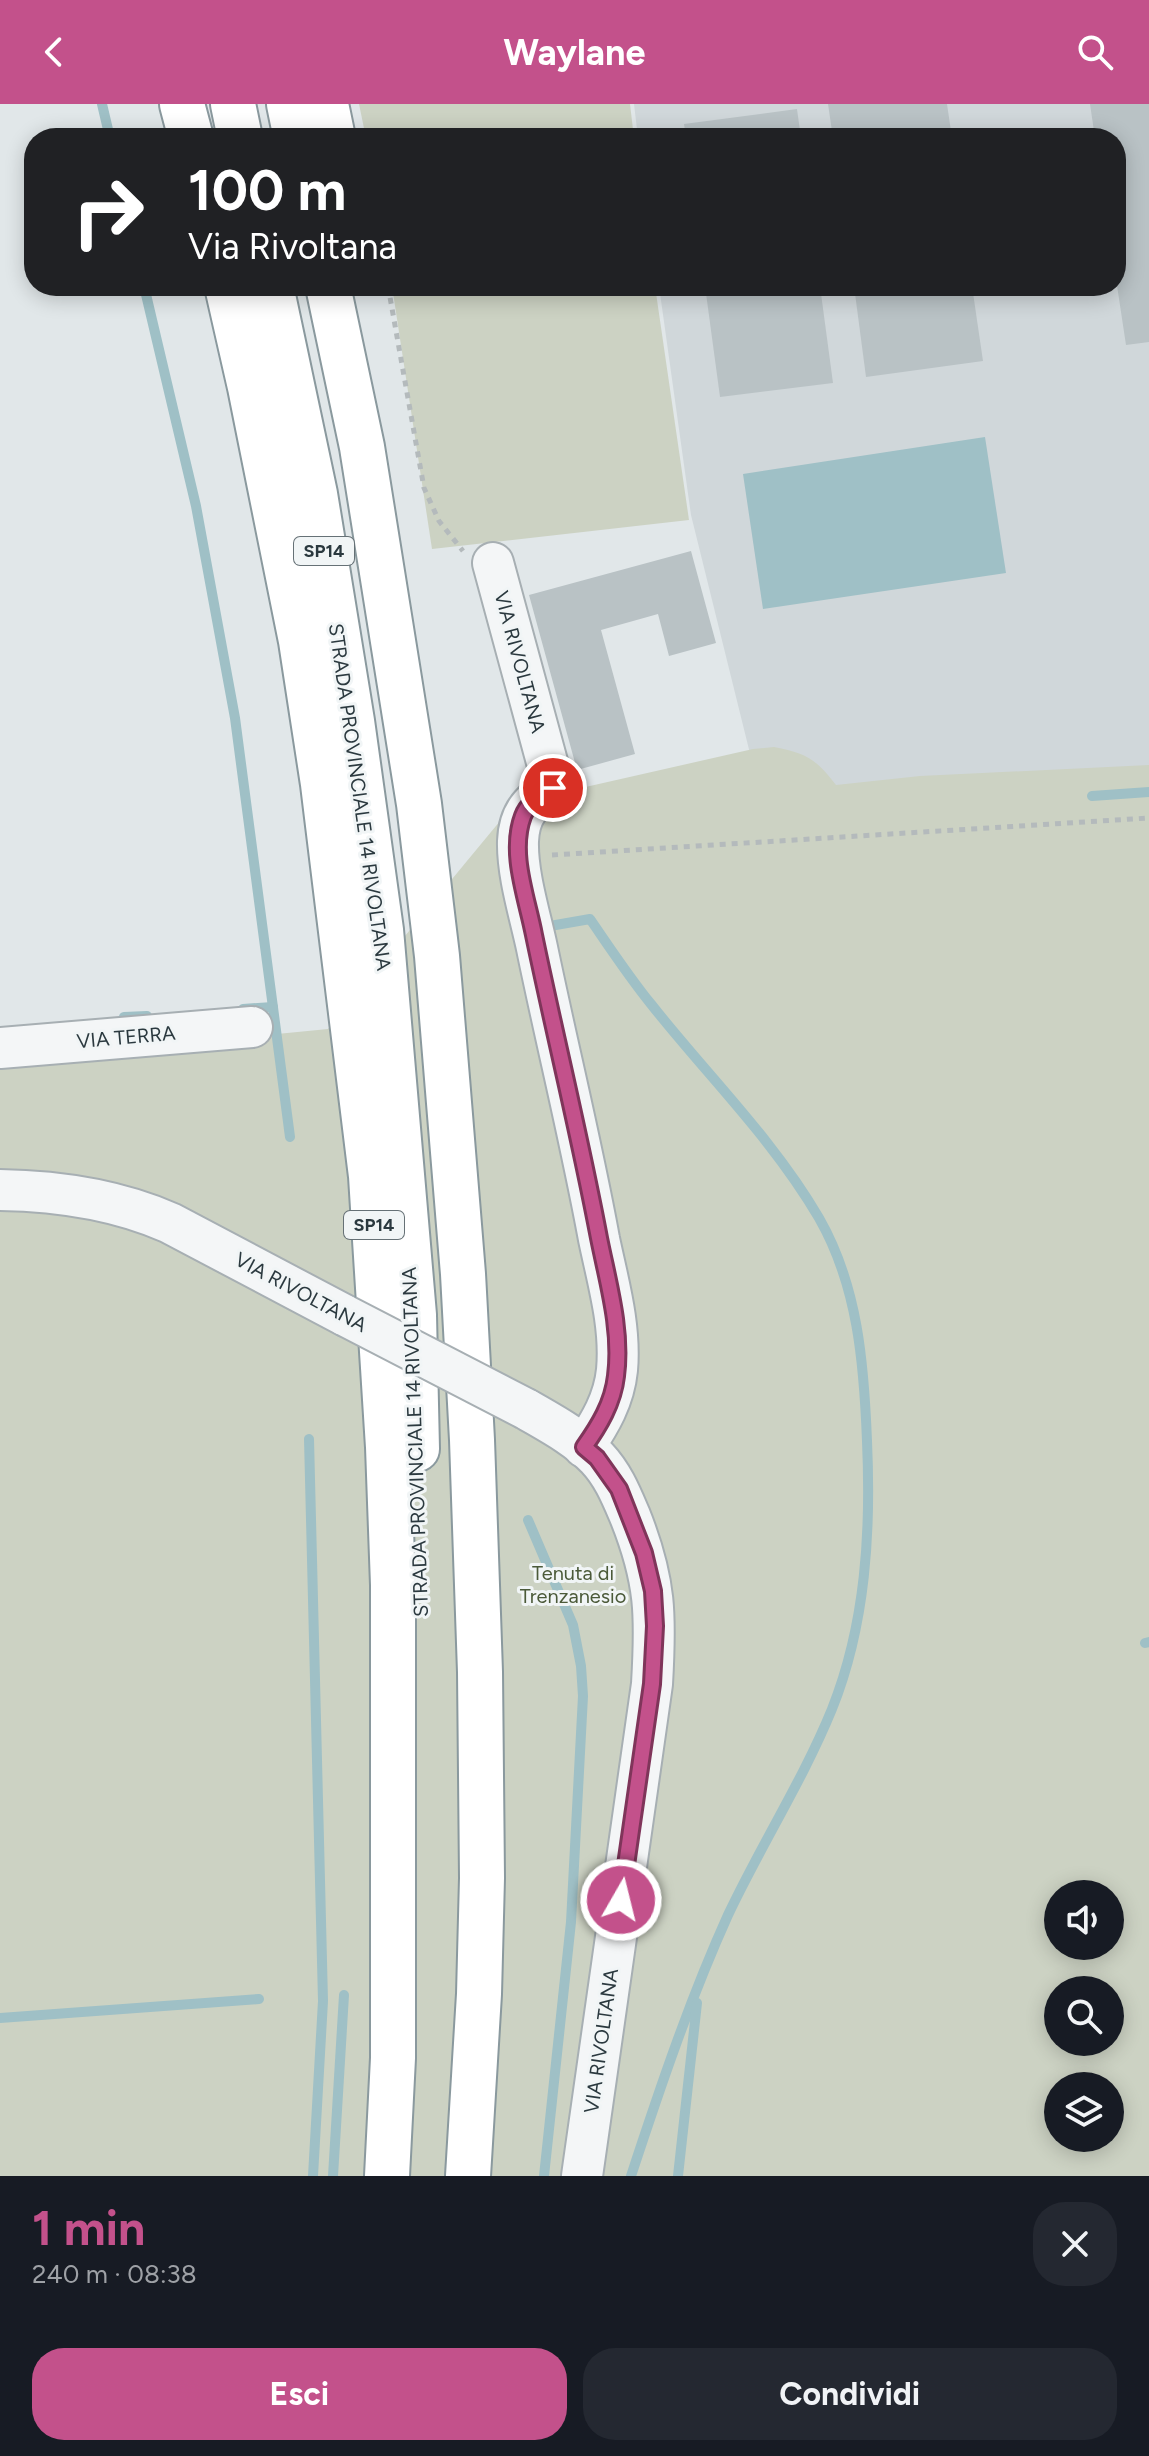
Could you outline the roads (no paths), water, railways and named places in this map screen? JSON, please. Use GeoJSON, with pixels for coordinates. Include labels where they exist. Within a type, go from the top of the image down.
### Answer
{"type":"FeatureCollection","features":[{"type":"Feature","properties":{"kind":"highway"},"geometry":{"type":"LineString","coordinates":[[182,104],[188,128]]}},
{"type":"Feature","properties":{"kind":"highway"},"geometry":{"type":"LineString","coordinates":[[233,104],[238,128]]}},
{"type":"Feature","properties":{"kind":"highway"},"geometry":{"type":"LineString","coordinates":[[289,104],[294,128]]}},
{"type":"Feature","properties":{"kind":"highway"},"geometry":{"type":"LineString","coordinates":[[326,104],[331,128]]}},
{"type":"Feature","properties":{"kind":"highway","name":"SP14"},"geometry":{"type":"LineString","coordinates":[[229,296],[301,641],[325,798],[371,1176],[388,1447],[393,1585],[393,2058],[387,2176]]}},
{"type":"Feature","properties":{"kind":"highway","name":"STRADA PROVINCIALE 14 RIVOLTANA"},"geometry":{"type":"LineString","coordinates":[[273,296],[315,494],[366,817],[381,930],[414,1315],[424,1830],[423,1997],[413,2176]]}},
{"type":"Feature","properties":{"kind":"highway","name":"SP14"},"geometry":{"type":"LineString","coordinates":[[330,296],[362,447],[419,804],[437,956],[468,1343],[480,1672],[482,1878],[479,1994],[468,2176]]}},
{"type":"Feature","properties":{"kind":"highway","name":"SP14"},"geometry":{"type":"LineString","coordinates":[[358,296],[414,651],[419,804]]}},
{"type":"Feature","properties":{"kind":"street","name":"VIA RIVOLTANA"},"geometry":{"type":"LineString","coordinates":[[493,563],[554,786],[531,802],[526,810],[519,834],[519,858],[616,1327],[614,1391],[599,1426],[584,1447]]}},
{"type":"Feature","properties":{"kind":"street","name":"VIA TERRA"},"geometry":{"type":"LineString","coordinates":[[0,1048],[252,1027]]}},
{"type":"Feature","properties":{"kind":"street","name":"VIA RIVOLTANA"},"geometry":{"type":"LineString","coordinates":[[0,1190],[71,1195],[114,1203],[170,1223],[526,1409],[584,1447],[611,1477],[624,1501],[649,1570],[655,1626],[652,1684],[582,2176]]}},
{"type":"Feature","properties":{"kind":"water"},"geometry":{"type":"Polygon","coordinates":[[[985,437],[1006,573],[763,609],[743,474],[985,437]]]}},
{"type":"Feature","properties":{"kind":"waterway"},"geometry":{"type":"LineString","coordinates":[[102,104],[108,128]]}},
{"type":"Feature","properties":{"kind":"waterway"},"geometry":{"type":"LineString","coordinates":[[146,296],[196,506],[235,718],[290,1137]]}},
{"type":"Feature","properties":{"kind":"waterway"},"geometry":{"type":"LineString","coordinates":[[1092,796],[1149,792]]}},
{"type":"Feature","properties":{"kind":"waterway"},"geometry":{"type":"LineString","coordinates":[[550,926],[590,919],[643,994],[760,1134],[801,1189],[832,1244],[851,1298],[861,1355],[866,1412],[867,1543],[859,1611],[843,1677],[808,1761],[714,1947],[676,2044],[631,2176]]}},
{"type":"Feature","properties":{"kind":"waterway"},"geometry":{"type":"LineString","coordinates":[[243,1009],[273,1007]]}},
{"type":"Feature","properties":{"kind":"waterway"},"geometry":{"type":"LineString","coordinates":[[124,1017],[147,1016]]}},
{"type":"Feature","properties":{"kind":"waterway"},"geometry":{"type":"LineString","coordinates":[[309,1439],[323,2001],[313,2176]]}},
{"type":"Feature","properties":{"kind":"waterway"},"geometry":{"type":"LineString","coordinates":[[528,1520],[573,1625],[583,1696],[571,1922],[544,2176]]}},
{"type":"Feature","properties":{"kind":"waterway"},"geometry":{"type":"LineString","coordinates":[[1145,1643],[1149,1642]]}},
{"type":"Feature","properties":{"kind":"waterway"},"geometry":{"type":"LineString","coordinates":[[333,2176],[344,1995]]}},
{"type":"Feature","properties":{"kind":"waterway"},"geometry":{"type":"LineString","coordinates":[[0,2018],[259,1999]]}},
{"type":"Feature","properties":{"kind":"waterway"},"geometry":{"type":"LineString","coordinates":[[678,2176],[697,2003]]}},
{"type":"Feature","properties":{"kind":"park label","name":"Tenuta di Trenzanesio"},"geometry":{"type":"Point","coordinates":[573,1584]}}]}
